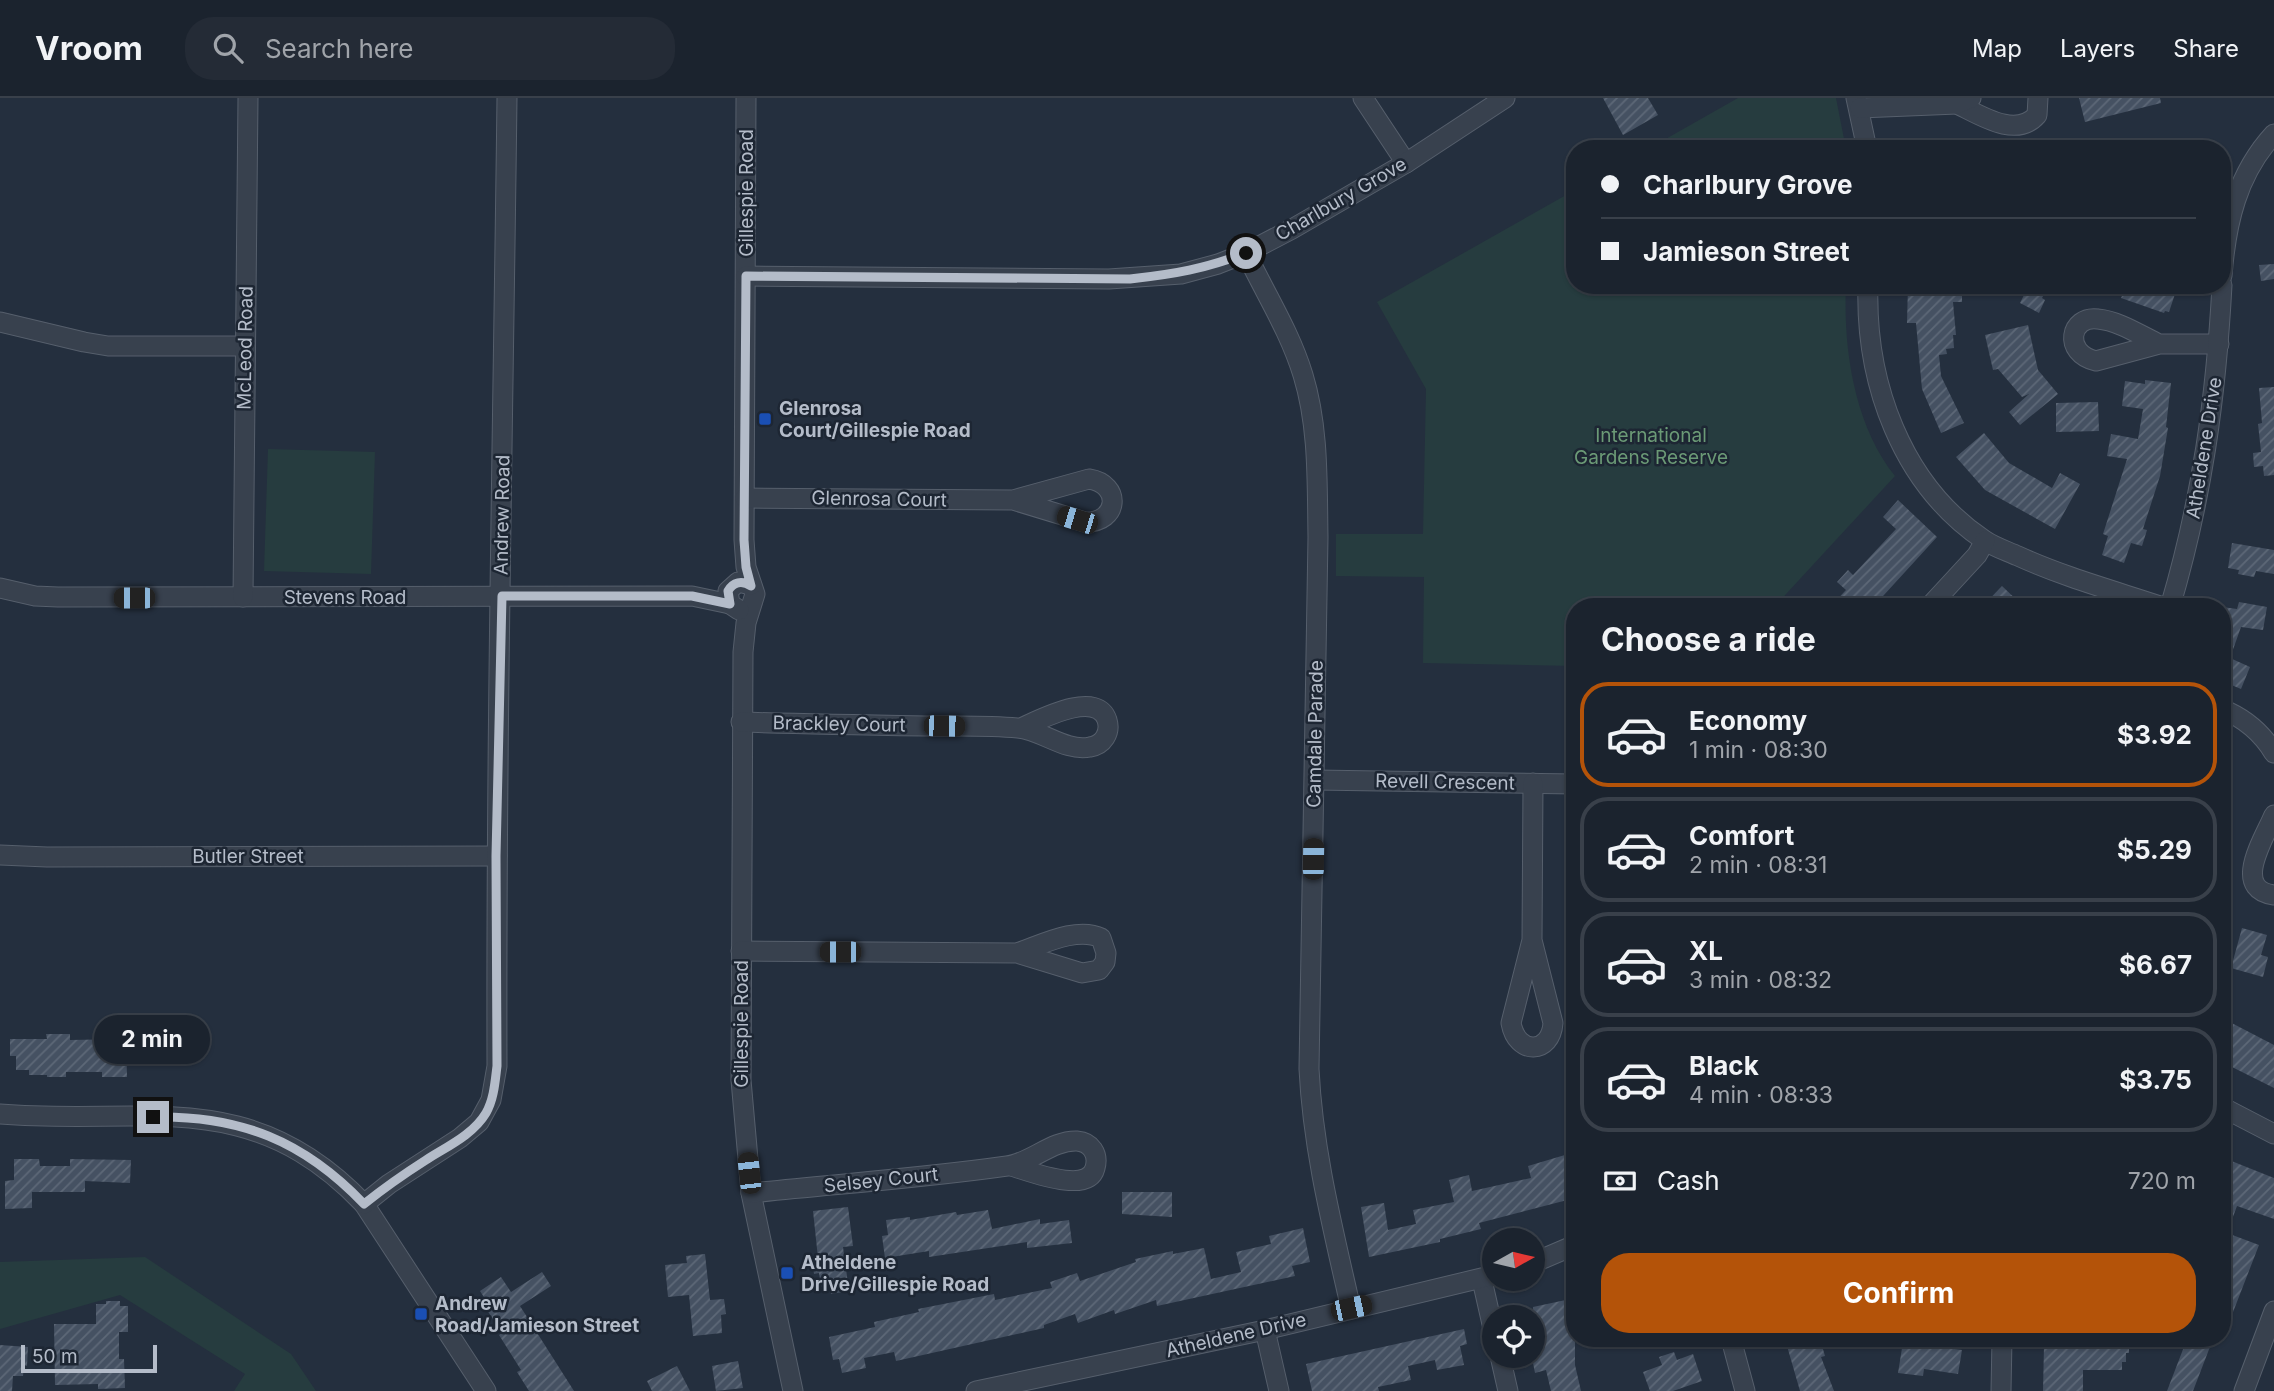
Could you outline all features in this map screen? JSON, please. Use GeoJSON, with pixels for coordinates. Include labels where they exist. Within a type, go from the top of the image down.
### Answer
{"type":"FeatureCollection","features":[{"type":"Feature","properties":{"kind":"street","name":"McLeod Road"},"geometry":{"type":"LineString","coordinates":[[243,597],[248,98]]}},
{"type":"Feature","properties":{"kind":"street","name":"Andrew Road"},"geometry":{"type":"LineString","coordinates":[[364,1204],[470,1130],[486,1112],[497,1066],[496,856],[502,596],[507,98]]}},
{"type":"Feature","properties":{"kind":"street","name":"Gillespie Road"},"geometry":{"type":"LineString","coordinates":[[747,98],[745,498],[738,596],[743,652],[741,1080],[751,1193],[793,1391]]}},
{"type":"Feature","properties":{"kind":"street"},"geometry":{"type":"LineString","coordinates":[[1363,98],[1406,163]]}},
{"type":"Feature","properties":{"kind":"street","name":"Charlbury Grove"},"geometry":{"type":"LineString","coordinates":[[746,276],[1130,279],[1181,274],[1246,253],[1337,204],[1406,163],[1505,98]]}},
{"type":"Feature","properties":{"kind":"street"},"geometry":{"type":"LineString","coordinates":[[1865,140],[1858,103],[1964,101],[2003,124],[2014,126],[2026,125],[2037,115],[2038,98]]}},
{"type":"Feature","properties":{"kind":"street"},"geometry":{"type":"LineString","coordinates":[[2231,212],[2248,168],[2274,134]]}},
{"type":"Feature","properties":{"kind":"street","name":"Camdale Parade"},"geometry":{"type":"LineString","coordinates":[[1246,253],[1291,344],[1303,375],[1312,412],[1318,537],[1311,1110],[1327,1202],[1351,1308]]}},
{"type":"Feature","properties":{"kind":"street"},"geometry":{"type":"LineString","coordinates":[[1869,294],[1872,347],[1878,381],[1893,429],[1920,478],[1940,502],[1985,541],[2040,566],[2136,598]]}},
{"type":"Feature","properties":{"kind":"street","name":"Atheldene Drive"},"geometry":{"type":"LineString","coordinates":[[2172,598],[2200,490],[2212,417],[2222,294]]}},
{"type":"Feature","properties":{"kind":"street"},"geometry":{"type":"LineString","coordinates":[[0,321],[108,346],[245,346]]}},
{"type":"Feature","properties":{"kind":"street"},"geometry":{"type":"LineString","coordinates":[[2160,344],[2219,344]]}},
{"type":"Feature","properties":{"kind":"street","name":"Glenrosa Court"},"geometry":{"type":"LineString","coordinates":[[745,498],[1013,500]]}},
{"type":"Feature","properties":{"kind":"street"},"geometry":{"type":"LineString","coordinates":[[1937,598],[1977,555],[1985,541]]}},
{"type":"Feature","properties":{"kind":"street","name":"Stevens Road"},"geometry":{"type":"LineString","coordinates":[[0,588],[35,596],[58,597],[738,596]]}},
{"type":"Feature","properties":{"kind":"street"},"geometry":{"type":"LineString","coordinates":[[2231,714],[2249,724],[2263,737],[2274,753]]}},
{"type":"Feature","properties":{"kind":"street","name":"Brackley Court"},"geometry":{"type":"LineString","coordinates":[[741,722],[1021,728]]}},
{"type":"Feature","properties":{"kind":"street","name":"Revell Crescent"},"geometry":{"type":"LineString","coordinates":[[1315,780],[1566,784]]}},
{"type":"Feature","properties":{"kind":"street"},"geometry":{"type":"LineString","coordinates":[[1532,940],[1553,1023],[1548,1040],[1541,1045],[1530,1047],[1521,1045],[1514,1036],[1511,1023],[1532,940],[1533,783]]}},
{"type":"Feature","properties":{"kind":"street"},"geometry":{"type":"LineString","coordinates":[[2274,815],[2251,873],[2253,883],[2263,894],[2274,895]]}},
{"type":"Feature","properties":{"kind":"street","name":"Butler Street"},"geometry":{"type":"LineString","coordinates":[[0,855],[47,858],[496,856]]}},
{"type":"Feature","properties":{"kind":"street"},"geometry":{"type":"LineString","coordinates":[[741,951],[1017,953]]}},
{"type":"Feature","properties":{"kind":"street"},"geometry":{"type":"LineString","coordinates":[[2231,1112],[2274,1134]]}},
{"type":"Feature","properties":{"kind":"street"},"geometry":{"type":"LineString","coordinates":[[0,1114],[65,1118],[198,1118],[241,1126],[285,1143],[344,1184],[364,1204],[486,1391]]}},
{"type":"Feature","properties":{"kind":"street","name":"Selsey Court"},"geometry":{"type":"LineString","coordinates":[[751,1193],[1012,1166]]}},
{"type":"Feature","properties":{"kind":"street"},"geometry":{"type":"LineString","coordinates":[[1545,1258],[1566,1249]]}},
{"type":"Feature","properties":{"kind":"street","name":"Atheldene Drive"},"geometry":{"type":"LineString","coordinates":[[975,1391],[1043,1384],[1351,1308],[1482,1279]]}},
{"type":"Feature","properties":{"kind":"street"},"geometry":{"type":"LineString","coordinates":[[2244,1391],[2274,1311]]}},
{"type":"Feature","properties":{"kind":"street"},"geometry":{"type":"LineString","coordinates":[[1265,1330],[1279,1391]]}},
{"type":"Feature","properties":{"kind":"street"},"geometry":{"type":"LineString","coordinates":[[1733,1347],[1745,1391]]}},
{"type":"Feature","properties":{"kind":"street"},"geometry":{"type":"LineString","coordinates":[[2001,1391],[2002,1347]]}},
{"type":"Feature","properties":{"kind":"street"},"geometry":{"type":"LineString","coordinates":[[1503,1368],[1508,1391]]}},
{"type":"Feature","properties":{"kind":"green space"},"geometry":{"type":"Polygon","coordinates":[[[1738,98],[1836,98],[1844,140],[1664,140],[1738,98]]]}},
{"type":"Feature","properties":{"kind":"green space","name":"International Gardens Reserve"},"geometry":{"type":"Polygon","coordinates":[[[1566,195],[1566,294],[1846,294],[1849,360],[1854,385],[1870,434],[1895,476],[1782,598],[1566,598],[1566,666],[1423,663],[1424,577],[1336,576],[1336,534],[1423,534],[1426,389],[1377,302],[1566,195]]]}},
{"type":"Feature","properties":{"kind":"green space"},"geometry":{"type":"Polygon","coordinates":[[[268,449],[375,452],[371,574],[264,571],[268,449]]]}},
{"type":"Feature","properties":{"kind":"green space"},"geometry":{"type":"Polygon","coordinates":[[[145,1257],[291,1354],[316,1391],[234,1391],[245,1374],[120,1295],[0,1329],[0,1262],[145,1257]]]}},
{"type":"Feature","properties":{"kind":"building"},"geometry":{"type":"Polygon","coordinates":[[[1603,98],[1648,98],[1658,115],[1623,135],[1603,98]]]}},
{"type":"Feature","properties":{"kind":"building"},"geometry":{"type":"Polygon","coordinates":[[[2079,98],[2160,98],[2161,103],[2085,122],[2079,98]]]}},
{"type":"Feature","properties":{"kind":"building"},"geometry":{"type":"Polygon","coordinates":[[[2274,264],[2274,279],[2261,281],[2259,265],[2274,264]]]}},
{"type":"Feature","properties":{"kind":"building"},"geometry":{"type":"Polygon","coordinates":[[[1908,294],[1962,294],[1962,302],[1953,302],[1956,335],[1953,335],[1954,348],[1946,349],[1947,354],[1939,355],[1941,376],[1964,423],[1941,433],[1922,389],[1916,323],[1907,323],[1908,294]]]}},
{"type":"Feature","properties":{"kind":"building"},"geometry":{"type":"Polygon","coordinates":[[[2024,294],[2044,294],[2042,298],[2045,300],[2039,313],[2020,303],[2024,294]]]}},
{"type":"Feature","properties":{"kind":"building"},"geometry":{"type":"Polygon","coordinates":[[[2123,294],[2175,294],[2169,312],[2164,313],[2121,298],[2123,294]]]}},
{"type":"Feature","properties":{"kind":"building"},"geometry":{"type":"Polygon","coordinates":[[[2028,325],[2038,370],[2058,394],[2020,425],[2009,412],[2029,394],[2022,397],[1998,369],[1993,370],[1985,335],[2028,325]]]}},
{"type":"Feature","properties":{"kind":"building"},"geometry":{"type":"Polygon","coordinates":[[[2145,380],[2171,383],[2168,428],[2160,476],[2143,529],[2147,530],[2142,546],[2131,543],[2124,563],[2102,555],[2108,536],[2103,534],[2127,459],[2107,456],[2111,434],[2138,439],[2143,409],[2122,406],[2125,381],[2145,384],[2145,380]]]}},
{"type":"Feature","properties":{"kind":"building"},"geometry":{"type":"Polygon","coordinates":[[[2274,387],[2274,475],[2264,476],[2263,466],[2254,467],[2253,453],[2261,452],[2258,424],[2262,423],[2259,388],[2274,387]]]}},
{"type":"Feature","properties":{"kind":"building"},"geometry":{"type":"Polygon","coordinates":[[[2098,402],[2099,431],[2056,432],[2056,403],[2098,402]]]}},
{"type":"Feature","properties":{"kind":"building"},"geometry":{"type":"Polygon","coordinates":[[[1984,433],[2009,463],[2052,488],[2060,473],[2080,484],[2055,529],[1985,490],[1956,457],[1984,433]]]}},
{"type":"Feature","properties":{"kind":"building"},"geometry":{"type":"Polygon","coordinates":[[[1898,500],[1937,537],[1881,598],[1838,598],[1846,590],[1837,582],[1848,570],[1853,575],[1896,529],[1883,517],[1898,500]]]}},
{"type":"Feature","properties":{"kind":"building"},"geometry":{"type":"Polygon","coordinates":[[[2232,543],[2274,550],[2274,574],[2256,571],[2254,577],[2238,574],[2239,570],[2228,568],[2232,543]]]}},
{"type":"Feature","properties":{"kind":"building"},"geometry":{"type":"Polygon","coordinates":[[[2002,586],[2015,598],[1991,598],[2002,586]]]}},
{"type":"Feature","properties":{"kind":"building"},"geometry":{"type":"Polygon","coordinates":[[[2239,602],[2267,607],[2263,630],[2241,627],[2231,655],[2231,608],[2237,609],[2239,602]]]}},
{"type":"Feature","properties":{"kind":"building"},"geometry":{"type":"Polygon","coordinates":[[[2231,658],[2250,667],[2241,689],[2231,685],[2231,658]]]}},
{"type":"Feature","properties":{"kind":"building"},"geometry":{"type":"Polygon","coordinates":[[[2242,928],[2267,935],[2261,955],[2268,957],[2263,977],[2231,968],[2242,928]]]}},
{"type":"Feature","properties":{"kind":"building"},"geometry":{"type":"Polygon","coordinates":[[[2231,1023],[2274,1045],[2274,1088],[2231,1066],[2231,1023]]]}},
{"type":"Feature","properties":{"kind":"building"},"geometry":{"type":"Polygon","coordinates":[[[46,1034],[70,1034],[70,1040],[126,1039],[127,1077],[102,1077],[102,1072],[66,1072],[66,1077],[47,1077],[29,1075],[29,1070],[16,1070],[16,1056],[10,1056],[10,1039],[47,1039],[46,1034]]]}},
{"type":"Feature","properties":{"kind":"building"},"geometry":{"type":"Polygon","coordinates":[[[1566,1155],[1566,1200],[1479,1223],[1481,1229],[1440,1239],[1440,1242],[1369,1257],[1361,1207],[1384,1203],[1388,1230],[1416,1224],[1413,1210],[1454,1202],[1449,1180],[1469,1175],[1472,1191],[1531,1178],[1528,1166],[1566,1155]]]}},
{"type":"Feature","properties":{"kind":"building"},"geometry":{"type":"Polygon","coordinates":[[[14,1159],[39,1159],[40,1166],[70,1166],[70,1159],[131,1160],[130,1183],[85,1181],[85,1192],[32,1192],[32,1208],[5,1209],[5,1181],[14,1180],[14,1159]]]}},
{"type":"Feature","properties":{"kind":"building"},"geometry":{"type":"Polygon","coordinates":[[[2231,1161],[2274,1178],[2274,1219],[2237,1206],[2231,1222],[2231,1161]]]}},
{"type":"Feature","properties":{"kind":"building"},"geometry":{"type":"Polygon","coordinates":[[[1122,1192],[1172,1192],[1172,1217],[1122,1214],[1122,1192]]]}},
{"type":"Feature","properties":{"kind":"building"},"geometry":{"type":"Polygon","coordinates":[[[848,1207],[853,1246],[843,1247],[849,1291],[831,1294],[830,1286],[821,1287],[819,1273],[814,1274],[812,1259],[818,1258],[813,1211],[848,1207]]]}},
{"type":"Feature","properties":{"kind":"building"},"geometry":{"type":"Polygon","coordinates":[[[988,1210],[992,1229],[1040,1219],[1040,1224],[1069,1220],[1072,1243],[1027,1248],[1027,1242],[929,1257],[929,1251],[885,1258],[882,1236],[888,1235],[886,1220],[910,1217],[910,1220],[988,1210]]]}},
{"type":"Feature","properties":{"kind":"building"},"geometry":{"type":"Polygon","coordinates":[[[1303,1228],[1310,1262],[1292,1266],[1295,1276],[1157,1306],[1156,1300],[1115,1314],[1114,1310],[1078,1323],[1075,1314],[1044,1325],[1044,1328],[896,1361],[894,1352],[864,1358],[866,1368],[842,1373],[839,1359],[833,1360],[829,1337],[875,1327],[874,1322],[919,1312],[918,1309],[994,1294],[995,1300],[1052,1288],[1050,1282],[1077,1273],[1080,1281],[1136,1262],[1135,1259],[1173,1251],[1173,1254],[1204,1248],[1211,1279],[1241,1272],[1236,1252],[1271,1244],[1269,1236],[1303,1228]]]}},
{"type":"Feature","properties":{"kind":"building"},"geometry":{"type":"Polygon","coordinates":[[[2231,1234],[2259,1245],[2231,1317],[2231,1234]]]}},
{"type":"Feature","properties":{"kind":"building"},"geometry":{"type":"Polygon","coordinates":[[[705,1254],[710,1300],[724,1299],[726,1314],[721,1315],[722,1333],[693,1336],[689,1295],[668,1297],[665,1265],[687,1263],[686,1256],[705,1254]]]}},
{"type":"Feature","properties":{"kind":"building"},"geometry":{"type":"Polygon","coordinates":[[[542,1272],[551,1286],[520,1306],[574,1391],[529,1391],[517,1372],[521,1370],[499,1335],[502,1333],[483,1304],[487,1302],[480,1291],[501,1277],[511,1292],[542,1272]]]}},
{"type":"Feature","properties":{"kind":"building"},"geometry":{"type":"Polygon","coordinates":[[[1566,1300],[1566,1347],[1575,1347],[1575,1365],[1581,1391],[1551,1391],[1546,1370],[1535,1373],[1534,1368],[1545,1368],[1545,1305],[1542,1305],[1566,1300]]]}},
{"type":"Feature","properties":{"kind":"building"},"geometry":{"type":"Polygon","coordinates":[[[106,1301],[120,1301],[120,1306],[128,1306],[128,1332],[119,1332],[119,1359],[124,1359],[125,1388],[98,1389],[98,1384],[55,1385],[54,1324],[96,1324],[96,1304],[106,1304],[106,1301]]]}},
{"type":"Feature","properties":{"kind":"building"},"geometry":{"type":"Polygon","coordinates":[[[1464,1329],[1467,1344],[1460,1346],[1464,1365],[1437,1370],[1435,1360],[1408,1366],[1411,1380],[1378,1387],[1379,1391],[1312,1391],[1306,1364],[1464,1329]]]}},
{"type":"Feature","properties":{"kind":"building"},"geometry":{"type":"Polygon","coordinates":[[[0,1345],[28,1347],[27,1366],[24,1365],[23,1376],[13,1376],[12,1391],[0,1391],[0,1345]]]}},
{"type":"Feature","properties":{"kind":"building"},"geometry":{"type":"Polygon","coordinates":[[[1787,1347],[1822,1347],[1825,1356],[1821,1357],[1834,1391],[1800,1391],[1787,1347]]]}},
{"type":"Feature","properties":{"kind":"building"},"geometry":{"type":"Polygon","coordinates":[[[1902,1347],[1962,1350],[1958,1374],[1924,1369],[1923,1376],[1898,1373],[1902,1347]]]}},
{"type":"Feature","properties":{"kind":"building"},"geometry":{"type":"Polygon","coordinates":[[[2044,1347],[2129,1347],[2126,1362],[2122,1362],[2122,1370],[2083,1370],[2083,1391],[2043,1391],[2044,1347]]]}},
{"type":"Feature","properties":{"kind":"building"},"geometry":{"type":"Polygon","coordinates":[[[2184,1347],[2210,1347],[2193,1391],[2167,1391],[2184,1347]]]}},
{"type":"Feature","properties":{"kind":"building"},"geometry":{"type":"Polygon","coordinates":[[[1674,1352],[1677,1360],[1693,1354],[1702,1381],[1673,1391],[1650,1391],[1643,1372],[1662,1365],[1659,1357],[1674,1352]]]}},
{"type":"Feature","properties":{"kind":"building"},"geometry":{"type":"Polygon","coordinates":[[[738,1361],[743,1388],[716,1391],[712,1366],[738,1361]]]}},
{"type":"Feature","properties":{"kind":"building"},"geometry":{"type":"Polygon","coordinates":[[[677,1366],[690,1391],[652,1391],[647,1381],[677,1366]]]}},
{"type":"Feature","properties":{"kind":"place","name":"Glenrosa Court/Gillespie Road"},"geometry":{"type":"Point","coordinates":[765,419]}},
{"type":"Feature","properties":{"kind":"place","name":"Atheldene Drive/Gillespie Road"},"geometry":{"type":"Point","coordinates":[787,1273]}},
{"type":"Feature","properties":{"kind":"place","name":"Andrew Road/Jamieson Street"},"geometry":{"type":"Point","coordinates":[421,1314]}},
{"type":"Feature","properties":{"kind":"route"},"geometry":{"type":"LineString","coordinates":[[153,1117],[175,1116],[221,1121],[264,1134],[285,1143],[326,1168],[364,1204],[479,1122],[491,1100],[497,1066],[496,856],[502,596],[692,596],[730,604],[730,587],[738,582],[751,586],[744,540],[746,276],[1130,279],[1181,274],[1246,253]]}}]}
